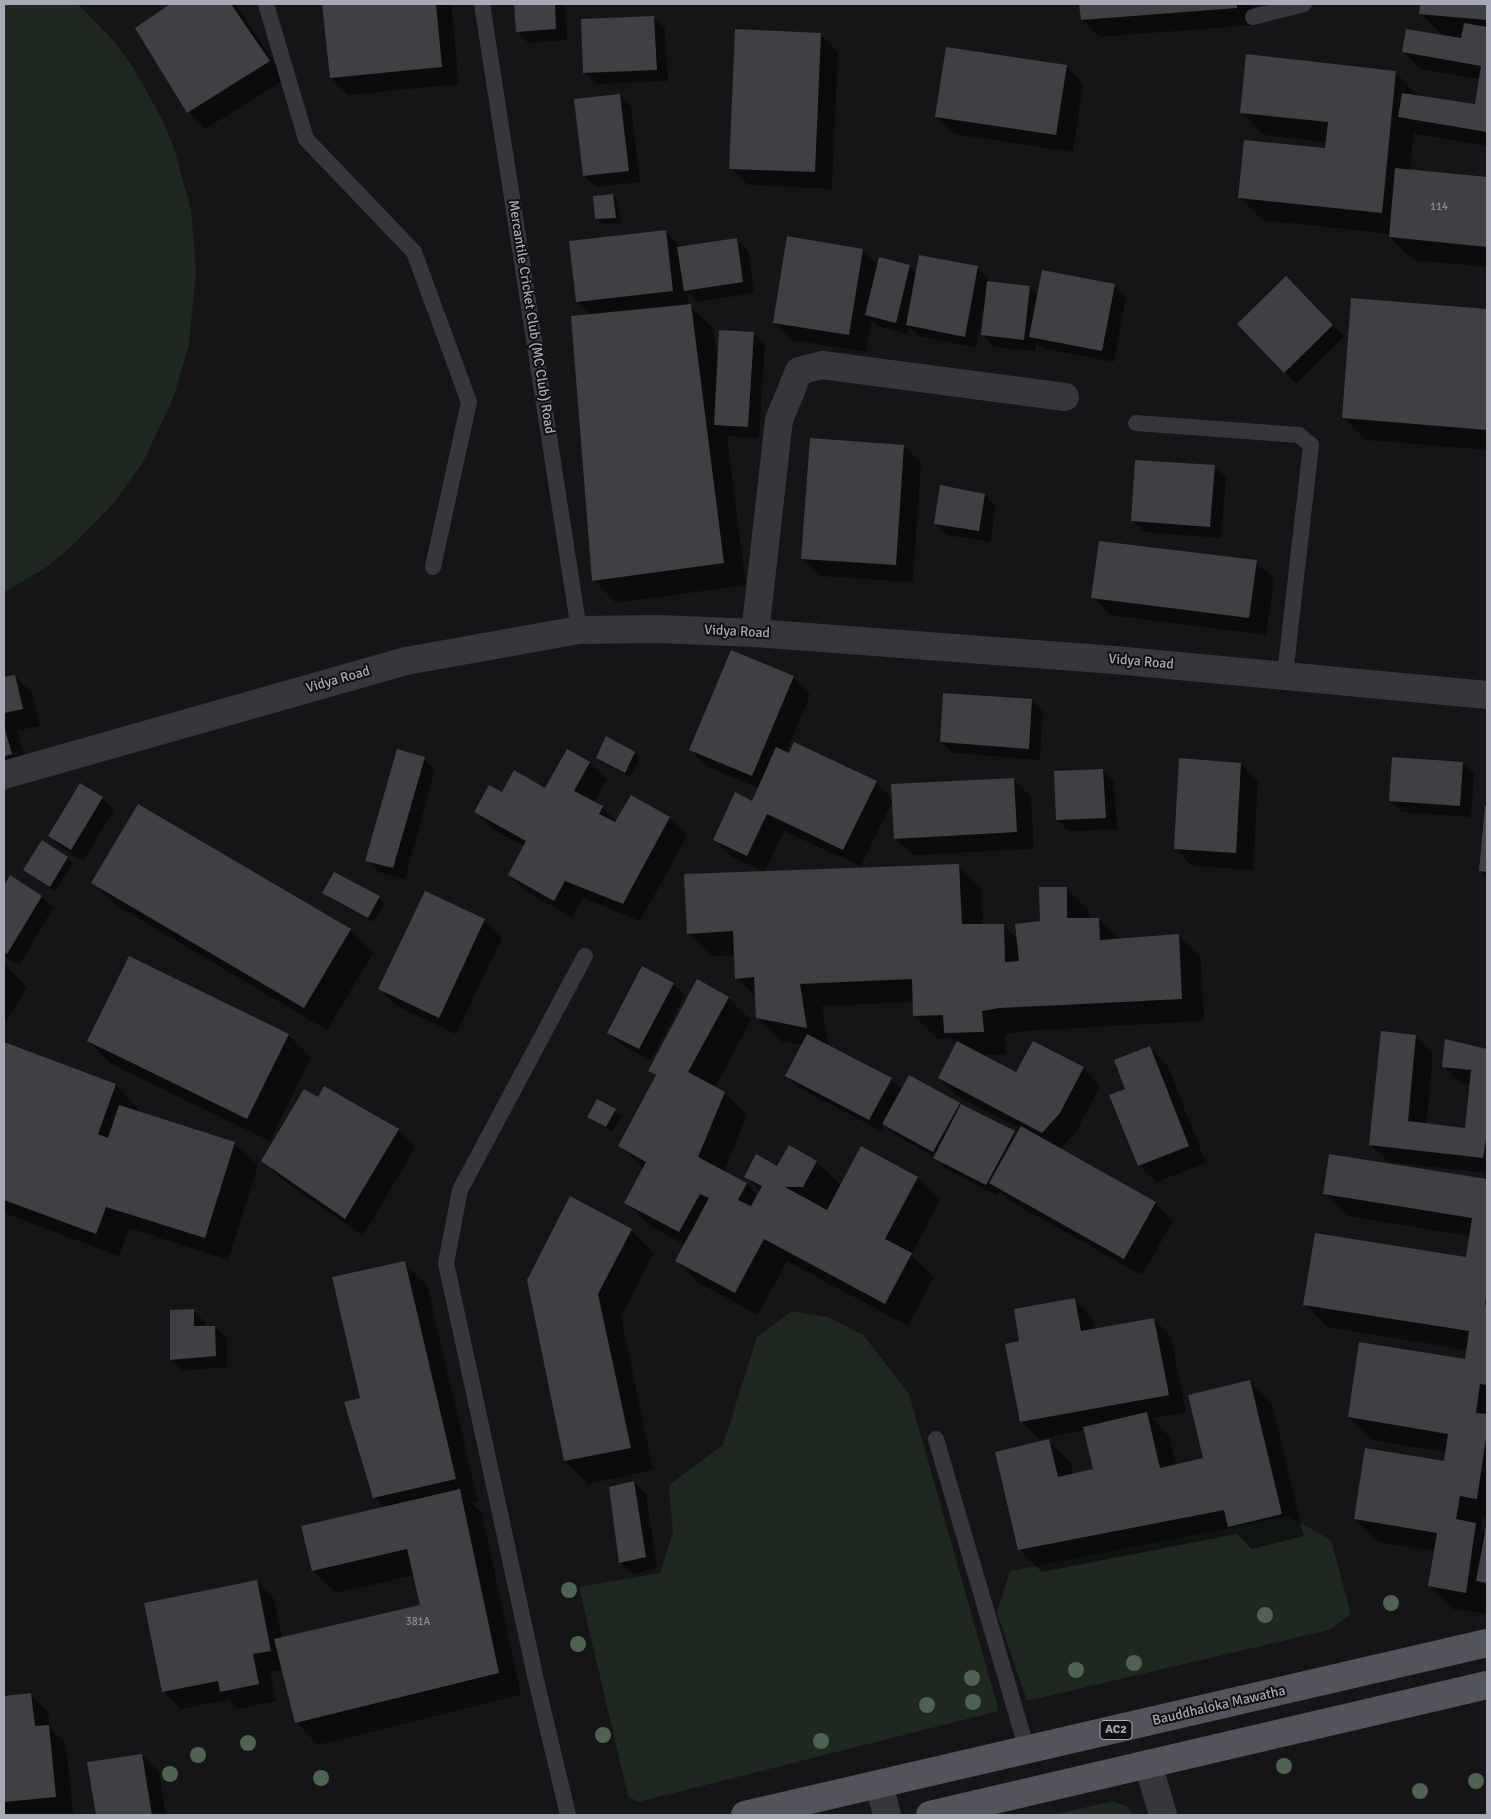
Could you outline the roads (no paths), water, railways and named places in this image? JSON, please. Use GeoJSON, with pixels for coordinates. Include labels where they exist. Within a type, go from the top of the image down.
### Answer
{"type":"FeatureCollection","features":[{"type":"Feature","properties":{"kind":"main road","name":"Bauddhaloka Mawatha"},"geometry":{"type":"LineString","coordinates":[[745,1815],[1487,1642]]}},
{"type":"Feature","properties":{"kind":"main road"},"geometry":{"type":"LineString","coordinates":[[930,1815],[1487,1685]]}},
{"type":"Feature","properties":{"kind":"street"},"geometry":{"type":"LineString","coordinates":[[756,633],[779,420],[799,371],[822,365],[1065,397]]}},
{"type":"Feature","properties":{"kind":"street","name":"Vidya Road"},"geometry":{"type":"LineString","coordinates":[[4,775],[406,660],[579,630],[658,629],[756,633],[1285,675],[1487,695]]}},
{"type":"Feature","properties":{"kind":"street"},"geometry":{"type":"LineString","coordinates":[[1148,1764],[1163,1815]]}},
{"type":"Feature","properties":{"kind":"street"},"geometry":{"type":"LineString","coordinates":[[878,1784],[888,1815]]}},
{"type":"Feature","properties":{"kind":"lane"},"geometry":{"type":"LineString","coordinates":[[266,4],[306,138],[414,252],[469,402],[433,567]]}},
{"type":"Feature","properties":{"kind":"lane","name":"Mercantile Cricket Club (MC Club) Road"},"geometry":{"type":"LineString","coordinates":[[482,4],[579,630]]}},
{"type":"Feature","properties":{"kind":"lane"},"geometry":{"type":"LineString","coordinates":[[1253,17],[1304,4]]}},
{"type":"Feature","properties":{"kind":"lane"},"geometry":{"type":"LineString","coordinates":[[1136,423],[1300,435],[1311,445],[1285,675]]}},
{"type":"Feature","properties":{"kind":"lane"},"geometry":{"type":"LineString","coordinates":[[568,1815],[534,1670],[446,1263],[460,1190],[585,956]]}},
{"type":"Feature","properties":{"kind":"lane"},"geometry":{"type":"LineString","coordinates":[[936,1439],[1027,1750]]}}]}
